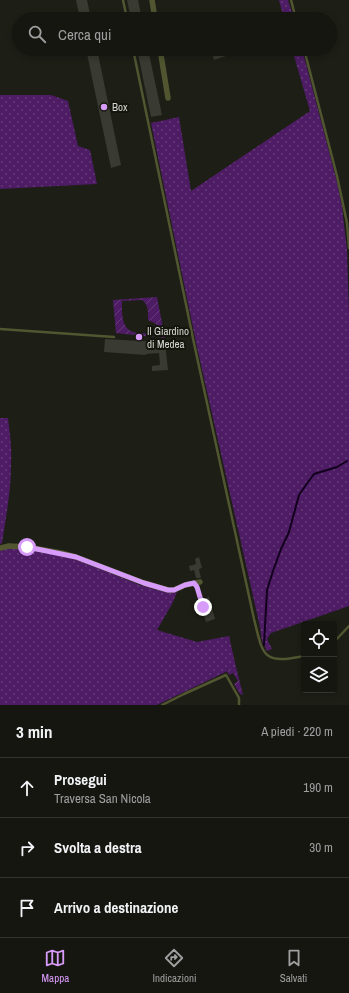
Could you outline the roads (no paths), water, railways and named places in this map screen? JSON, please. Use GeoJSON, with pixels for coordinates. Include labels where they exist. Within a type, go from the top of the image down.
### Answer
{"type":"FeatureCollection","features":[{"type":"Feature","properties":{"kind":"street"},"geometry":{"type":"LineString","coordinates":[[152,0],[154,12]]}},
{"type":"Feature","properties":{"kind":"street"},"geometry":{"type":"LineString","coordinates":[[161,56],[168,98]]}},
{"type":"Feature","properties":{"kind":"street"},"geometry":{"type":"LineString","coordinates":[[0,548],[17,546],[68,555],[102,566],[144,583],[168,590],[174,590],[197,582]]}},
{"type":"Feature","properties":{"kind":"lane"},"geometry":{"type":"LineString","coordinates":[[123,0],[126,12]]}},
{"type":"Feature","properties":{"kind":"lane"},"geometry":{"type":"LineString","coordinates":[[291,0],[294,12]]}},
{"type":"Feature","properties":{"kind":"lane"},"geometry":{"type":"LineString","coordinates":[[134,56],[195,348],[252,612],[261,645],[266,655],[273,658],[287,659],[301,657]]}},
{"type":"Feature","properties":{"kind":"lane"},"geometry":{"type":"LineString","coordinates":[[306,56],[337,176],[347,223],[349,248]]}},
{"type":"Feature","properties":{"kind":"lane"},"geometry":{"type":"LineString","coordinates":[[0,329],[114,337]]}},
{"type":"Feature","properties":{"kind":"lane"},"geometry":{"type":"LineString","coordinates":[[197,582],[203,607]]}},
{"type":"Feature","properties":{"kind":"lane"},"geometry":{"type":"LineString","coordinates":[[337,639],[349,626]]}},
{"type":"Feature","properties":{"kind":"lane"},"geometry":{"type":"LineString","coordinates":[[162,705],[226,675],[240,698],[239,705]]}},
{"type":"Feature","properties":{"kind":"waterway"},"geometry":{"type":"LineString","coordinates":[[264,645],[267,590],[281,549],[289,532],[299,495],[314,474],[337,467],[347,461]]}},
{"type":"Feature","properties":{"kind":"place","name":"Box"},"geometry":{"type":"Point","coordinates":[104,107]}},
{"type":"Feature","properties":{"kind":"place","name":"Il Giardino di Medea"},"geometry":{"type":"Point","coordinates":[139,337]}}]}
